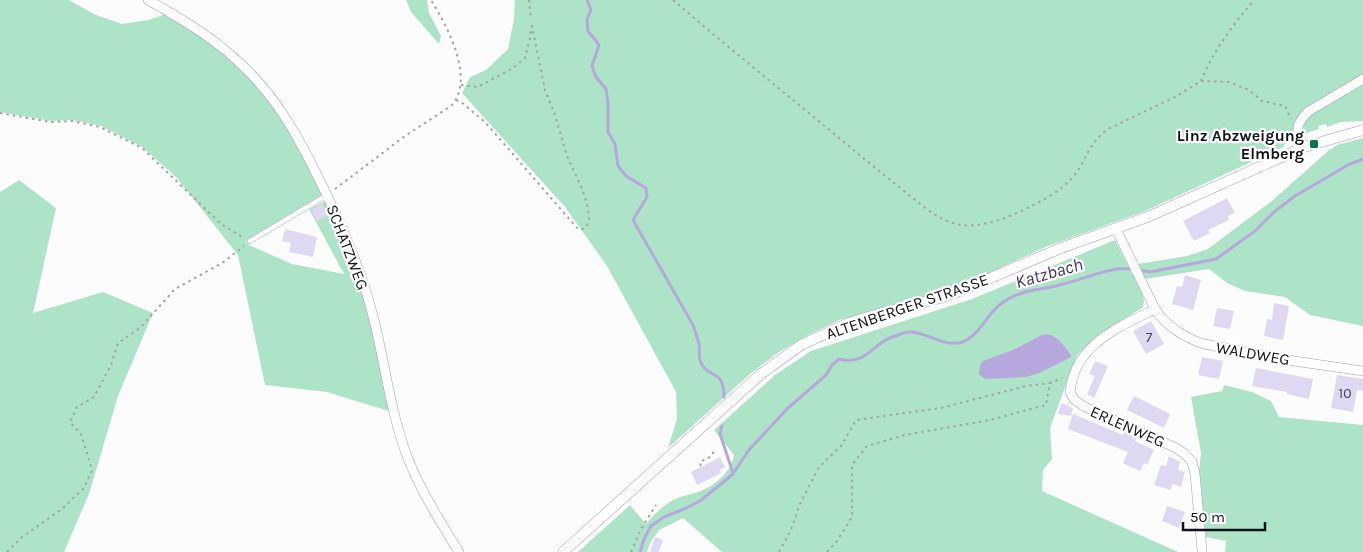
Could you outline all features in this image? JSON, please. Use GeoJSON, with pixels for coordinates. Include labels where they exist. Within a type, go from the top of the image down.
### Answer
{"type":"FeatureCollection","features":[{"type":"Feature","properties":{"kind":"street","name":"SCHATZWEG"},"geometry":{"type":"LineString","coordinates":[[148,0],[195,27],[217,43],[254,76],[284,115],[305,151],[350,246],[361,276],[373,315],[398,429],[406,454],[424,493],[459,552]]}},
{"type":"Feature","properties":{"kind":"street"},"geometry":{"type":"LineString","coordinates":[[1304,147],[1297,132],[1302,118],[1310,111],[1363,79]]}},
{"type":"Feature","properties":{"kind":"street","name":"ALTENBERGER STRASSE"},"geometry":{"type":"LineString","coordinates":[[563,552],[761,374],[800,345],[868,316],[940,298],[1061,248],[1150,216],[1304,147],[1363,130]]}},
{"type":"Feature","properties":{"kind":"street"},"geometry":{"type":"LineString","coordinates":[[1116,229],[1155,309]]}},
{"type":"Feature","properties":{"kind":"street","name":"WALDWEG"},"geometry":{"type":"LineString","coordinates":[[1155,309],[1167,324],[1192,340],[1204,344],[1294,361],[1363,370]]}},
{"type":"Feature","properties":{"kind":"street","name":"ERLENWEG"},"geometry":{"type":"LineString","coordinates":[[1155,309],[1111,332],[1086,352],[1074,374],[1070,393],[1083,406],[1176,448],[1192,462],[1195,474],[1202,550]]}},
{"type":"Feature","properties":{"kind":"lane"},"geometry":{"type":"LineString","coordinates":[[250,241],[327,195]]}},
{"type":"Feature","properties":{"kind":"path"},"geometry":{"type":"LineString","coordinates":[[327,195],[406,136],[451,106],[456,100],[461,85],[458,58],[450,34],[431,0]]}},
{"type":"Feature","properties":{"kind":"path"},"geometry":{"type":"LineString","coordinates":[[456,100],[485,122],[578,229],[583,229],[587,226],[589,220],[588,208],[583,191],[567,156],[554,112],[545,90],[531,21],[529,0]]}},
{"type":"Feature","properties":{"kind":"path"},"geometry":{"type":"LineString","coordinates":[[673,0],[887,178],[940,218],[956,224],[971,226],[1005,218],[1048,196],[1072,178],[1088,150],[1099,136],[1108,129],[1175,97],[1201,81],[1229,82],[1239,85],[1249,90],[1262,101],[1285,106],[1290,119],[1298,125]]}},
{"type":"Feature","properties":{"kind":"path"},"geometry":{"type":"LineString","coordinates":[[1201,81],[1207,65],[1230,29],[1254,0]]}},
{"type":"Feature","properties":{"kind":"path"},"geometry":{"type":"LineString","coordinates":[[461,85],[478,87],[513,68],[525,58],[530,38],[531,21]]}},
{"type":"Feature","properties":{"kind":"path"},"geometry":{"type":"LineString","coordinates":[[0,113],[13,117],[51,122],[73,121],[100,127],[142,148],[221,224],[250,241],[222,263],[175,289],[140,328],[118,343],[111,366],[94,397],[77,407],[70,422],[81,434],[92,470],[84,488],[62,509],[22,537],[7,552]]}},
{"type":"Feature","properties":{"kind":"path"},"geometry":{"type":"LineString","coordinates":[[779,552],[819,467],[841,446],[856,420],[941,408],[1026,386],[1050,383],[1074,374]]}},
{"type":"Feature","properties":{"kind":"path"},"geometry":{"type":"LineString","coordinates":[[826,552],[837,541],[852,517],[852,465],[867,446],[904,434],[990,420],[1046,405],[1050,383]]}},
{"type":"Feature","properties":{"kind":"path"},"geometry":{"type":"LineString","coordinates":[[701,466],[700,462],[712,456],[714,450]]}},
{"type":"Feature","properties":{"kind":"path"},"geometry":{"type":"LineString","coordinates":[[631,552],[641,529],[656,505]]}},
{"type":"Feature","properties":{"kind":"green space"},"geometry":{"type":"Polygon","coordinates":[[[0,0],[69,0],[96,15],[122,24],[148,20],[166,14],[199,34],[247,73],[290,130],[324,194],[246,241],[249,245],[292,264],[344,274],[309,209],[323,202],[327,203],[340,230],[370,317],[392,412],[327,392],[265,385],[238,255],[176,177],[142,147],[101,126],[73,120],[51,121],[0,112],[0,0]]]}},
{"type":"Feature","properties":{"kind":"green space"},"geometry":{"type":"Polygon","coordinates":[[[406,0],[427,0],[429,13],[441,36],[439,44],[411,12],[406,0]]]}},
{"type":"Feature","properties":{"kind":"green space"},"geometry":{"type":"Polygon","coordinates":[[[515,0],[1363,0],[1363,121],[1341,122],[1327,127],[1326,124],[1318,126],[1319,129],[1290,138],[1282,148],[1145,211],[1048,246],[969,282],[923,298],[839,320],[806,336],[776,354],[750,374],[668,448],[677,419],[676,392],[607,266],[565,207],[462,93],[470,77],[486,70],[508,49],[514,19],[515,0]]]}},
{"type":"Feature","properties":{"kind":"green space"},"geometry":{"type":"Polygon","coordinates":[[[1363,138],[1363,326],[1310,315],[1285,297],[1245,291],[1227,283],[1209,269],[1145,279],[1138,264],[1187,256],[1208,249],[1273,200],[1328,151],[1337,145],[1363,138]]]}},
{"type":"Feature","properties":{"kind":"green space"},"geometry":{"type":"Polygon","coordinates":[[[19,180],[56,208],[33,313],[103,292],[153,313],[118,396],[89,494],[64,552],[0,552],[0,192],[19,180]]]}},
{"type":"Feature","properties":{"kind":"green space"},"geometry":{"type":"Polygon","coordinates":[[[1115,240],[1141,291],[1144,300],[1143,307],[1094,339],[1077,355],[1050,428],[1052,459],[1043,470],[1042,491],[1178,552],[722,552],[683,518],[659,530],[650,543],[647,552],[578,552],[630,505],[646,524],[659,510],[671,501],[701,491],[718,481],[730,466],[734,455],[714,430],[775,375],[811,351],[972,299],[1115,240]]]}},
{"type":"Feature","properties":{"kind":"green space"},"geometry":{"type":"Polygon","coordinates":[[[1224,385],[1252,392],[1271,401],[1279,417],[1363,425],[1363,552],[1225,552],[1226,541],[1206,537],[1199,472],[1201,453],[1191,397],[1222,391],[1224,385]]]}},
{"type":"Feature","properties":{"kind":"shaded area"},"geometry":{"type":"Polygon","coordinates":[[[1042,335],[1056,338],[1066,348],[1071,357],[1039,373],[1026,377],[985,379],[979,374],[980,365],[983,361],[1013,350],[1042,335]]]}},
{"type":"Feature","properties":{"kind":"building"},"geometry":{"type":"Polygon","coordinates":[[[1227,198],[1235,213],[1228,216],[1229,220],[1208,230],[1210,233],[1194,241],[1183,221],[1227,198]]]}},
{"type":"Feature","properties":{"kind":"building"},"geometry":{"type":"Polygon","coordinates":[[[322,204],[328,215],[317,221],[311,210],[322,204]]]}},
{"type":"Feature","properties":{"kind":"building"},"geometry":{"type":"Polygon","coordinates":[[[285,229],[317,237],[313,257],[289,252],[291,243],[282,241],[285,229]]]}},
{"type":"Feature","properties":{"kind":"building"},"geometry":{"type":"Polygon","coordinates":[[[1185,275],[1201,280],[1193,310],[1172,304],[1177,286],[1182,287],[1185,275]]]}},
{"type":"Feature","properties":{"kind":"building"},"geometry":{"type":"Polygon","coordinates":[[[1274,303],[1289,306],[1283,340],[1264,336],[1267,319],[1272,320],[1274,303]]]}},
{"type":"Feature","properties":{"kind":"building"},"geometry":{"type":"Polygon","coordinates":[[[1217,308],[1234,311],[1230,329],[1213,326],[1217,308]]]}},
{"type":"Feature","properties":{"kind":"building"},"geometry":{"type":"Polygon","coordinates":[[[1151,321],[1164,344],[1146,354],[1133,331],[1151,321]]]}},
{"type":"Feature","properties":{"kind":"building"},"geometry":{"type":"Polygon","coordinates":[[[1202,357],[1223,361],[1219,379],[1198,375],[1202,357]]]}},
{"type":"Feature","properties":{"kind":"building"},"geometry":{"type":"Polygon","coordinates":[[[1095,361],[1108,366],[1094,398],[1087,394],[1095,376],[1089,374],[1095,361]]]}},
{"type":"Feature","properties":{"kind":"building"},"geometry":{"type":"Polygon","coordinates":[[[1256,368],[1313,379],[1309,399],[1287,394],[1287,392],[1252,386],[1256,368]]]}},
{"type":"Feature","properties":{"kind":"building"},"geometry":{"type":"Polygon","coordinates":[[[1337,375],[1363,379],[1363,391],[1357,390],[1353,412],[1331,408],[1337,375]]]}},
{"type":"Feature","properties":{"kind":"building"},"geometry":{"type":"Polygon","coordinates":[[[1134,396],[1170,414],[1164,428],[1127,410],[1134,396]]]}},
{"type":"Feature","properties":{"kind":"building"},"geometry":{"type":"Polygon","coordinates":[[[1061,403],[1073,408],[1071,416],[1058,414],[1061,403]]]}},
{"type":"Feature","properties":{"kind":"building"},"geometry":{"type":"Polygon","coordinates":[[[1073,414],[1123,435],[1124,431],[1137,437],[1135,441],[1154,450],[1147,465],[1144,463],[1140,471],[1123,463],[1128,452],[1068,429],[1073,414]]]}},
{"type":"Feature","properties":{"kind":"building"},"geometry":{"type":"Polygon","coordinates":[[[1169,456],[1180,462],[1178,470],[1185,472],[1181,487],[1172,484],[1171,490],[1154,485],[1161,465],[1166,466],[1169,456]]]}},
{"type":"Feature","properties":{"kind":"building"},"geometry":{"type":"Polygon","coordinates":[[[720,457],[725,467],[720,470],[721,473],[697,485],[691,472],[720,457]]]}},
{"type":"Feature","properties":{"kind":"building"},"geometry":{"type":"Polygon","coordinates":[[[1167,506],[1185,512],[1179,528],[1162,521],[1167,506]]]}},
{"type":"Feature","properties":{"kind":"building"},"geometry":{"type":"Polygon","coordinates":[[[655,537],[663,540],[659,552],[650,552],[655,537]]]}},
{"type":"Feature","properties":{"kind":"waterway"},"geometry":{"type":"LineString","coordinates":[[587,0],[591,10],[587,19],[588,31],[599,45],[592,66],[596,77],[606,89],[608,132],[615,144],[618,166],[626,176],[646,188],[647,197],[633,220],[693,325],[699,344],[700,361],[704,368],[719,378],[724,397]]}},
{"type":"Feature","properties":{"kind":"waterway","name":"Katzbach"},"geometry":{"type":"LineString","coordinates":[[1139,270],[1150,272],[1216,259],[1255,231],[1274,212],[1295,196],[1348,165],[1363,159]]}},
{"type":"Feature","properties":{"kind":"waterway","name":"Katzbach"},"geometry":{"type":"LineString","coordinates":[[640,552],[651,526],[664,517],[700,501],[733,474],[748,451],[787,409],[826,375],[832,365],[839,359],[849,360],[863,357],[887,339],[908,332],[923,334],[949,343],[962,342],[969,339],[996,308],[1016,295],[1068,283],[1105,271],[1133,269]]}},
{"type":"Feature","properties":{"kind":"waterway"},"geometry":{"type":"LineString","coordinates":[[722,426],[720,434],[733,473]]}},
{"type":"Feature","properties":{"kind":"place","name":"Linz Abzweigung Elmberg"},"geometry":{"type":"Point","coordinates":[1314,144]}}]}
